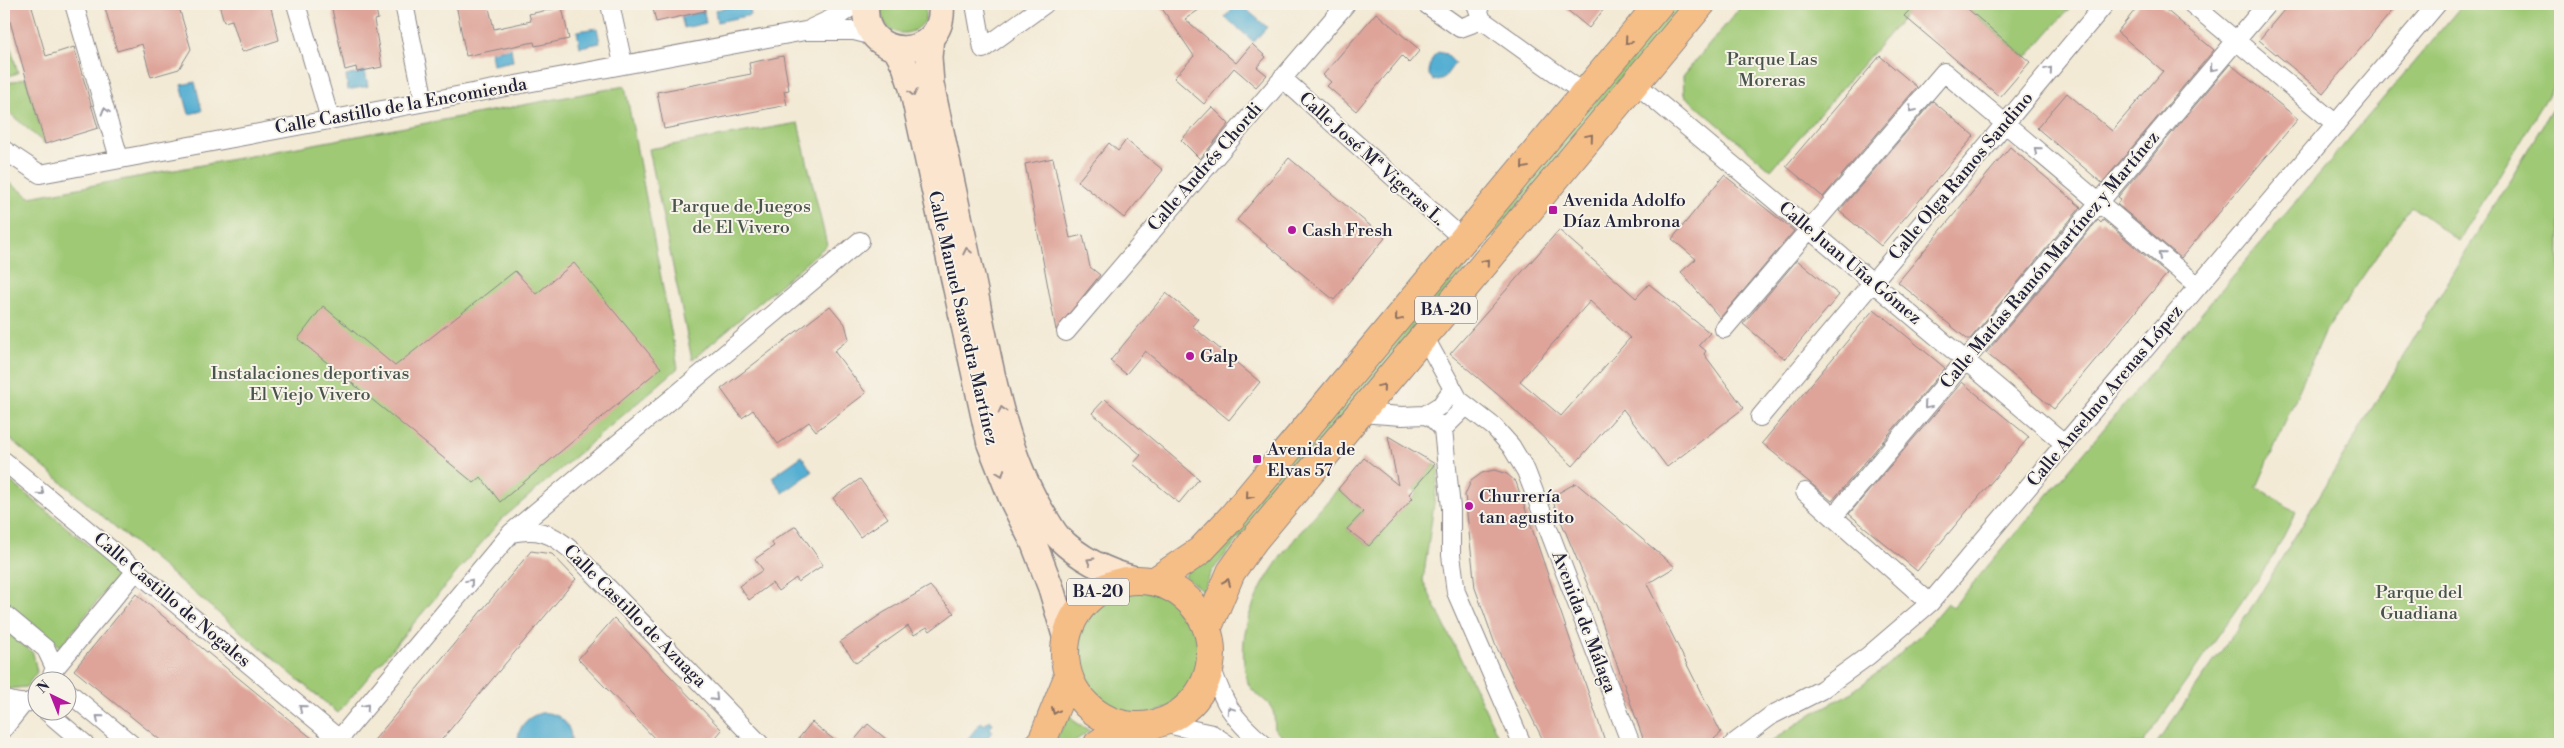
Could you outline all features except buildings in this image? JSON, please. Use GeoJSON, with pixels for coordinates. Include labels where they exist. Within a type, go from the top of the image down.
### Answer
{"type":"FeatureCollection","features":[{"type":"Feature","properties":{"kind":"highway","name":"BA-20"},"geometry":{"type":"LineString","coordinates":[[1145,580],[1200,551],[1232,517],[1660,4]]}},
{"type":"Feature","properties":{"kind":"highway","name":"BA-20"},"geometry":{"type":"LineString","coordinates":[[1208,627],[1231,572],[1254,540],[1701,4]]}},
{"type":"Feature","properties":{"kind":"highway","name":"BA-20"},"geometry":{"type":"LineString","coordinates":[[1145,580],[1173,587],[1197,608],[1208,627],[1212,644],[1211,666],[1204,686],[1182,712],[1162,723],[1147,726],[1125,726],[1102,717],[1082,702],[1068,677],[1065,666],[1066,640],[1073,618],[1089,598],[1114,583],[1145,580]]}},
{"type":"Feature","properties":{"kind":"highway","name":"BA-20"},"geometry":{"type":"LineString","coordinates":[[1039,744],[1043,739],[1068,677]]}},
{"type":"Feature","properties":{"kind":"highway"},"geometry":{"type":"LineString","coordinates":[[1098,744],[1125,726]]}},
{"type":"Feature","properties":{"kind":"main road","name":"Calle Manuel Saavedra Martínez"},"geometry":{"type":"LineString","coordinates":[[866,4],[868,25],[905,66],[912,88],[990,444],[1013,502],[1034,544],[1051,588],[1066,640]]}},
{"type":"Feature","properties":{"kind":"main road"},"geometry":{"type":"LineString","coordinates":[[884,42],[918,47],[931,37],[938,27],[942,14],[941,4]]}},
{"type":"Feature","properties":{"kind":"main road","name":"Calle Manuel Saavedra Martínez"},"geometry":{"type":"LineString","coordinates":[[931,37],[929,57],[931,84],[987,346],[1005,421],[1018,463],[1037,505],[1058,538],[1085,558],[1111,572],[1145,580]]}},
{"type":"Feature","properties":{"kind":"street"},"geometry":{"type":"LineString","coordinates":[[74,4],[118,158]]}},
{"type":"Feature","properties":{"kind":"street"},"geometry":{"type":"LineString","coordinates":[[296,4],[330,119]]}},
{"type":"Feature","properties":{"kind":"street"},"geometry":{"type":"LineString","coordinates":[[404,4],[424,101]]}},
{"type":"Feature","properties":{"kind":"street"},"geometry":{"type":"LineString","coordinates":[[610,4],[623,64]]}},
{"type":"Feature","properties":{"kind":"street","name":"Calle Castillo de la Encomienda"},"geometry":{"type":"LineString","coordinates":[[804,31],[840,15],[856,4]]}},
{"type":"Feature","properties":{"kind":"street"},"geometry":{"type":"LineString","coordinates":[[975,4],[983,48],[1044,4]]}},
{"type":"Feature","properties":{"kind":"street","name":"Calle Andrés Chordi"},"geometry":{"type":"LineString","coordinates":[[1066,332],[1346,4]]}},
{"type":"Feature","properties":{"kind":"street"},"geometry":{"type":"LineString","coordinates":[[1426,4],[1460,28],[1479,12],[1585,94]]}},
{"type":"Feature","properties":{"kind":"street","name":"Calle Olga Ramos Sandino"},"geometry":{"type":"LineString","coordinates":[[1760,417],[2105,4]]}},
{"type":"Feature","properties":{"kind":"street"},"geometry":{"type":"LineString","coordinates":[[2192,4],[2336,124]]}},
{"type":"Feature","properties":{"kind":"street","name":"Calle Matías Ramón Martínez y Martínez"},"geometry":{"type":"LineString","coordinates":[[1833,517],[2267,4]]}},
{"type":"Feature","properties":{"kind":"street","name":"Calle Anselmo Arenas López"},"geometry":{"type":"LineString","coordinates":[[1733,744],[1772,716],[1821,690],[1860,662],[1930,603],[2437,4]]}},
{"type":"Feature","properties":{"kind":"street","name":"Calle Castillo de la Encomienda"},"geometry":{"type":"LineString","coordinates":[[4,150],[40,174],[804,31],[854,31],[884,42]]}},
{"type":"Feature","properties":{"kind":"street"},"geometry":{"type":"LineString","coordinates":[[1724,329],[1944,72],[2198,286]]}},
{"type":"Feature","properties":{"kind":"street","name":"Calle José Mª Vigeras L."},"geometry":{"type":"LineString","coordinates":[[1282,78],[1463,240]]}},
{"type":"Feature","properties":{"kind":"street","name":"Calle Juan Uña Gómez"},"geometry":{"type":"LineString","coordinates":[[1635,83],[2065,444]]}},
{"type":"Feature","properties":{"kind":"street"},"geometry":{"type":"LineString","coordinates":[[337,742],[511,533],[860,241]]}},
{"type":"Feature","properties":{"kind":"street","name":"Avenida de Málaga"},"geometry":{"type":"LineString","coordinates":[[1424,336],[1452,390],[1466,406],[1494,427],[1511,446],[1526,471],[1631,744]]}},
{"type":"Feature","properties":{"kind":"street"},"geometry":{"type":"LineString","coordinates":[[1425,415],[1441,405],[1452,390]]}},
{"type":"Feature","properties":{"kind":"street"},"geometry":{"type":"LineString","coordinates":[[1443,429],[1466,406]]}},
{"type":"Feature","properties":{"kind":"street"},"geometry":{"type":"LineString","coordinates":[[1360,413],[1402,416],[1425,415],[1432,418],[1443,429],[1451,508],[1451,555],[1456,592],[1522,744]]}},
{"type":"Feature","properties":{"kind":"street","name":"Calle Castillo de Nogales"},"geometry":{"type":"LineString","coordinates":[[4,461],[337,742]]}},
{"type":"Feature","properties":{"kind":"street"},"geometry":{"type":"LineString","coordinates":[[1805,492],[1930,603]]}},
{"type":"Feature","properties":{"kind":"street","name":"Calle Castillo de Azuaga"},"geometry":{"type":"LineString","coordinates":[[511,533],[528,530],[544,532],[559,539],[742,738],[760,744]]}},
{"type":"Feature","properties":{"kind":"street"},"geometry":{"type":"LineString","coordinates":[[58,670],[136,571]]}},
{"type":"Feature","properties":{"kind":"street"},"geometry":{"type":"LineString","coordinates":[[4,614],[46,649],[51,670]]}},
{"type":"Feature","properties":{"kind":"street"},"geometry":{"type":"LineString","coordinates":[[1211,666],[1222,699],[1239,724],[1263,744]]}},
{"type":"Feature","properties":{"kind":"street"},"geometry":{"type":"LineString","coordinates":[[4,699],[28,702]]}},
{"type":"Feature","properties":{"kind":"street"},"geometry":{"type":"LineString","coordinates":[[78,700],[131,744]]}},
{"type":"Feature","properties":{"kind":"street"},"geometry":{"type":"LineString","coordinates":[[4,728],[28,709]]}},
{"type":"Feature","properties":{"kind":"street"},"geometry":{"type":"LineString","coordinates":[[56,720],[85,744]]}},
{"type":"Feature","properties":{"kind":"street"},"geometry":{"type":"LineString","coordinates":[[1162,723],[1183,726],[1212,734],[1227,744]]}},
{"type":"Feature","properties":{"kind":"green space"},"geometry":{"type":"Polygon","coordinates":[[[883,4],[926,4],[925,21],[918,28],[910,32],[895,32],[884,22],[882,14],[883,4]]]}},
{"type":"Feature","properties":{"kind":"green space"},"geometry":{"type":"Polygon","coordinates":[[[1670,4],[1687,4],[1212,571],[1203,591],[1184,576],[1670,4]]]}},
{"type":"Feature","properties":{"kind":"green space","name":"Parque Las Moreras"},"geometry":{"type":"Polygon","coordinates":[[[1743,4],[1915,4],[1771,170],[1684,95],[1683,76],[1743,4]]]}},
{"type":"Feature","properties":{"kind":"green space"},"geometry":{"type":"Polygon","coordinates":[[[1962,4],[2073,4],[2026,58],[1962,4]]]}},
{"type":"Feature","properties":{"kind":"green space"},"geometry":{"type":"Polygon","coordinates":[[[2463,4],[2560,4],[2560,76],[2459,241],[2411,206],[2324,333],[2257,487],[2296,512],[2274,555],[2143,744],[1767,744],[1813,713],[1849,694],[1888,665],[1921,634],[1947,603],[1953,607],[2463,4]]]}},
{"type":"Feature","properties":{"kind":"green space"},"geometry":{"type":"Polygon","coordinates":[[[4,23],[18,73],[4,77],[4,23]]]}},
{"type":"Feature","properties":{"kind":"green space"},"geometry":{"type":"Polygon","coordinates":[[[26,78],[45,144],[4,108],[4,84],[26,78]]]}},
{"type":"Feature","properties":{"kind":"green space","name":"Instalaciones deportivas El Viejo Vivero"},"geometry":{"type":"Polygon","coordinates":[[[625,86],[678,368],[501,520],[338,713],[4,434],[4,179],[30,197],[625,86]]]}},
{"type":"Feature","properties":{"kind":"green space","name":"Parque del Guadiana"},"geometry":{"type":"Polygon","coordinates":[[[2560,96],[2560,744],[2156,744],[2253,606],[2560,96]]]}},
{"type":"Feature","properties":{"kind":"green space","name":"Parque de Juegos de El Vivero"},"geometry":{"type":"Polygon","coordinates":[[[798,123],[827,245],[692,360],[649,149],[798,123]]]}},
{"type":"Feature","properties":{"kind":"green space"},"geometry":{"type":"Polygon","coordinates":[[[1435,464],[1439,468],[1423,581],[1502,744],[1291,744],[1275,730],[1274,715],[1271,707],[1248,683],[1243,655],[1246,628],[1255,601],[1284,553],[1338,489],[1363,512],[1347,529],[1369,546],[1417,493],[1413,489],[1435,464]]]}},
{"type":"Feature","properties":{"kind":"green space"},"geometry":{"type":"Polygon","coordinates":[[[4,476],[121,572],[60,647],[4,600],[4,476]]]}},
{"type":"Feature","properties":{"kind":"green space"},"geometry":{"type":"Polygon","coordinates":[[[1138,591],[1162,596],[1182,609],[1195,629],[1200,653],[1195,677],[1182,697],[1162,710],[1138,715],[1114,710],[1094,697],[1081,677],[1076,653],[1081,629],[1094,609],[1114,596],[1138,591]]]}},
{"type":"Feature","properties":{"kind":"green space"},"geometry":{"type":"Polygon","coordinates":[[[4,629],[33,653],[37,670],[28,670],[28,684],[26,687],[7,689],[4,686],[4,629]]]}},
{"type":"Feature","properties":{"kind":"green space"},"geometry":{"type":"Polygon","coordinates":[[[1070,715],[1074,721],[1090,731],[1070,744],[1053,744],[1070,715]]]}},
{"type":"Feature","properties":{"kind":"water"},"geometry":{"type":"Polygon","coordinates":[[[749,4],[751,15],[717,22],[715,10],[749,4]]]}},
{"type":"Feature","properties":{"kind":"water"},"geometry":{"type":"Polygon","coordinates":[[[1236,4],[1240,4],[1267,27],[1254,42],[1225,17],[1236,4]]]}},
{"type":"Feature","properties":{"kind":"water"},"geometry":{"type":"Polygon","coordinates":[[[704,12],[706,23],[684,28],[681,16],[704,12]]]}},
{"type":"Feature","properties":{"kind":"water"},"geometry":{"type":"Polygon","coordinates":[[[597,28],[600,43],[580,47],[577,31],[597,28]]]}},
{"type":"Feature","properties":{"kind":"water"},"geometry":{"type":"Polygon","coordinates":[[[511,48],[513,61],[493,65],[491,52],[511,48]]]}},
{"type":"Feature","properties":{"kind":"water"},"geometry":{"type":"Polygon","coordinates":[[[1438,52],[1446,54],[1455,63],[1444,78],[1434,81],[1429,75],[1429,68],[1438,52]]]}},
{"type":"Feature","properties":{"kind":"water"},"geometry":{"type":"Polygon","coordinates":[[[365,71],[368,86],[348,90],[346,76],[365,71]]]}},
{"type":"Feature","properties":{"kind":"water"},"geometry":{"type":"Polygon","coordinates":[[[195,82],[202,111],[189,114],[181,85],[195,82]]]}},
{"type":"Feature","properties":{"kind":"water"},"geometry":{"type":"Polygon","coordinates":[[[802,456],[812,472],[783,493],[772,477],[802,456]]]}},
{"type":"Feature","properties":{"kind":"water"},"geometry":{"type":"Polygon","coordinates":[[[541,713],[554,714],[564,721],[570,731],[571,744],[518,744],[521,728],[531,717],[541,713]]]}},
{"type":"Feature","properties":{"kind":"water"},"geometry":{"type":"Polygon","coordinates":[[[989,720],[993,723],[990,728],[993,731],[982,744],[970,744],[966,741],[981,722],[985,725],[989,720]]]}},
{"type":"Feature","properties":{"kind":"place","name":"Avenida Adolfo Díaz Ambrona"},"geometry":{"type":"Point","coordinates":[1553,210]}},
{"type":"Feature","properties":{"kind":"place","name":"Cash Fresh"},"geometry":{"type":"Point","coordinates":[1292,230]}},
{"type":"Feature","properties":{"kind":"place","name":"Galp"},"geometry":{"type":"Point","coordinates":[1190,356]}},
{"type":"Feature","properties":{"kind":"place","name":"Avenida de Elvas 57"},"geometry":{"type":"Point","coordinates":[1257,459]}},
{"type":"Feature","properties":{"kind":"place","name":"Churrería tan agustito"},"geometry":{"type":"Point","coordinates":[1469,506]}}]}
